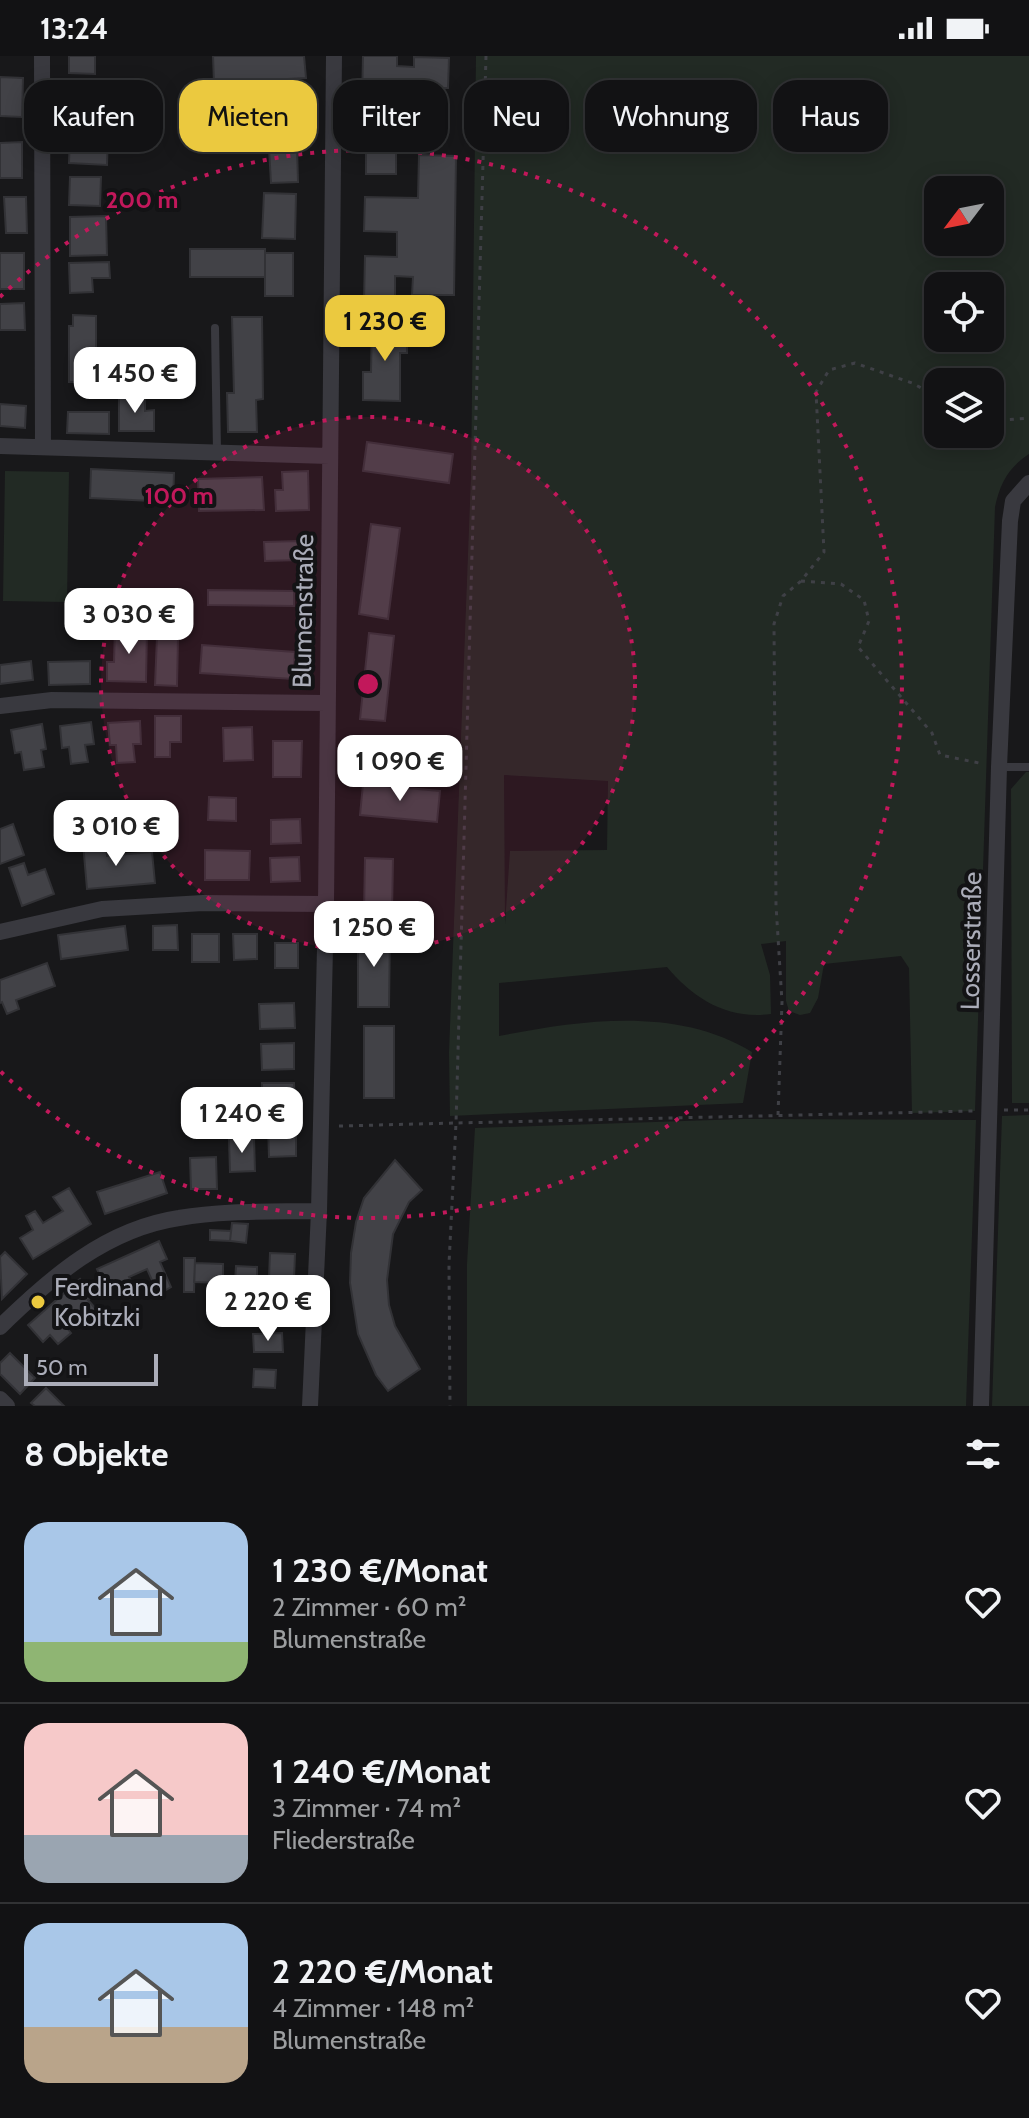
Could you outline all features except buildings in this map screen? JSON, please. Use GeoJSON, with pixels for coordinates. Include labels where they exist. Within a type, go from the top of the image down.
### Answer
{"type":"FeatureCollection","features":[{"type":"Feature","properties":{"kind":"street"},"geometry":{"type":"LineString","coordinates":[[42,56],[43,446]]}},
{"type":"Feature","properties":{"kind":"street","name":"Blumenstraße"},"geometry":{"type":"LineString","coordinates":[[310,1406],[319,1211],[326,904],[334,56]]}},
{"type":"Feature","properties":{"kind":"street"},"geometry":{"type":"LineString","coordinates":[[0,446],[329,456]]}},
{"type":"Feature","properties":{"kind":"street","name":"Losserstraße"},"geometry":{"type":"LineString","coordinates":[[981,1406],[999,767],[1010,521],[1013,501],[1029,483]]}},
{"type":"Feature","properties":{"kind":"street"},"geometry":{"type":"LineString","coordinates":[[0,706],[52,700],[326,703]]}},
{"type":"Feature","properties":{"kind":"street"},"geometry":{"type":"LineString","coordinates":[[0,932],[102,909],[203,903],[326,904]]}},
{"type":"Feature","properties":{"kind":"street"},"geometry":{"type":"LineString","coordinates":[[0,1327],[61,1271],[86,1254],[132,1231],[177,1218],[319,1211]]}},
{"type":"Feature","properties":{"kind":"street"},"geometry":{"type":"LineString","coordinates":[[0,1399],[7,1406]]}},
{"type":"Feature","properties":{"kind":"lane"},"geometry":{"type":"LineString","coordinates":[[215,328],[217,452]]}},
{"type":"Feature","properties":{"kind":"lane"},"geometry":{"type":"LineString","coordinates":[[999,767],[1029,767]]}},
{"type":"Feature","properties":{"kind":"path"},"geometry":{"type":"LineString","coordinates":[[450,1406],[449,1264],[456,1123],[486,56]]}},
{"type":"Feature","properties":{"kind":"path"},"geometry":{"type":"LineString","coordinates":[[778,1115],[782,1002],[776,905],[774,624],[783,596],[801,581],[824,552],[816,392],[829,370],[855,363],[924,389]]}},
{"type":"Feature","properties":{"kind":"path"},"geometry":{"type":"LineString","coordinates":[[1004,420],[1029,418]]}},
{"type":"Feature","properties":{"kind":"path"},"geometry":{"type":"LineString","coordinates":[[801,581],[841,584],[864,600],[869,621],[858,647],[932,733],[940,755],[999,767]]}},
{"type":"Feature","properties":{"kind":"path"},"geometry":{"type":"LineString","coordinates":[[320,1127],[1029,1110]]}},
{"type":"Feature","properties":{"kind":"shaded area"},"geometry":{"type":"Polygon","coordinates":[[[476,56],[1029,56],[1029,454],[1006,476],[995,507],[975,1111],[912,1113],[909,968],[901,956],[824,964],[818,998],[810,1013],[800,1015],[789,1011],[786,1001],[786,941],[761,944],[770,975],[771,1014],[740,1014],[713,1005],[689,989],[667,967],[499,983],[499,1036],[563,1025],[628,1021],[692,1028],[723,1037],[752,1052],[743,1103],[450,1116],[449,1053],[471,476],[475,152],[569,152],[569,80],[476,80],[476,56]],[[504,775],[505,924],[510,851],[607,850],[608,781],[504,775]]]}},
{"type":"Feature","properties":{"kind":"shaded area"},"geometry":{"type":"Polygon","coordinates":[[[5,471],[69,472],[67,602],[3,601],[5,471]]]}},
{"type":"Feature","properties":{"kind":"shaded area"},"geometry":{"type":"Polygon","coordinates":[[[1029,772],[1029,1103],[1012,1103],[1011,789],[1029,772]]]}},
{"type":"Feature","properties":{"kind":"shaded area"},"geometry":{"type":"Polygon","coordinates":[[[1029,1115],[1029,1406],[992,1406],[1002,1116],[1029,1115]]]}},
{"type":"Feature","properties":{"kind":"shaded area"},"geometry":{"type":"Polygon","coordinates":[[[743,1119],[976,1120],[966,1406],[467,1406],[467,1264],[475,1128],[743,1119]]]}},
{"type":"Feature","properties":{"kind":"place","name":"Ferdinand Kobitzki"},"geometry":{"type":"Point","coordinates":[38,1302]}}]}
